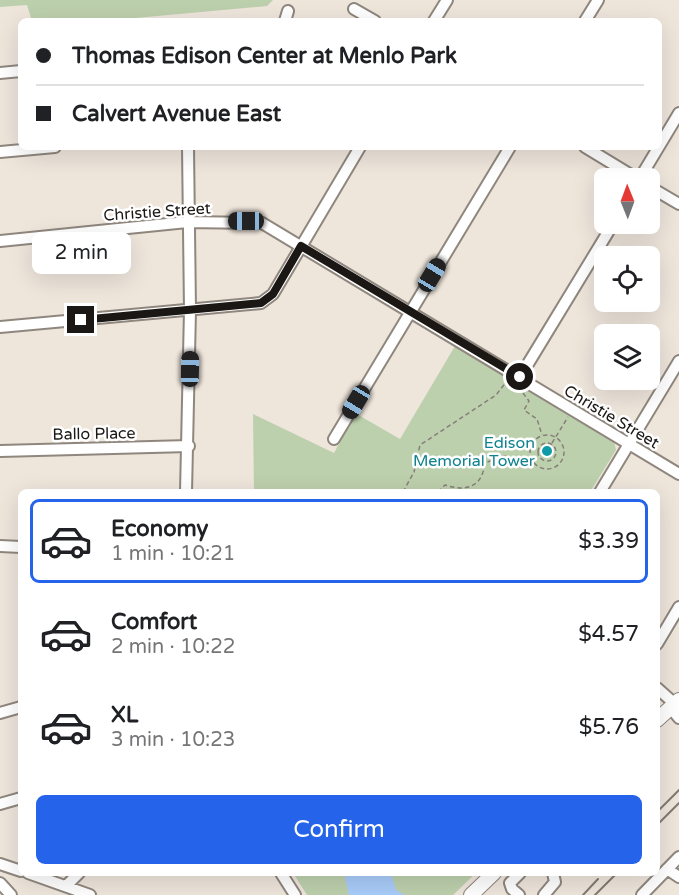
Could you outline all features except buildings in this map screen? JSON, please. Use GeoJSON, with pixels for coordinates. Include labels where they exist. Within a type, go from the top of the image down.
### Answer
{"type":"FeatureCollection","features":[{"type":"Feature","properties":{"kind":"main road"},"geometry":{"type":"LineString","coordinates":[[660,718],[676,707]]}},
{"type":"Feature","properties":{"kind":"main road"},"geometry":{"type":"LineString","coordinates":[[471,895],[491,876]]}},
{"type":"Feature","properties":{"kind":"street"},"geometry":{"type":"LineString","coordinates":[[436,18],[447,0]]}},
{"type":"Feature","properties":{"kind":"street"},"geometry":{"type":"LineString","coordinates":[[587,18],[598,0]]}},
{"type":"Feature","properties":{"kind":"street"},"geometry":{"type":"LineString","coordinates":[[354,9],[370,18]]}},
{"type":"Feature","properties":{"kind":"street"},"geometry":{"type":"LineString","coordinates":[[0,73],[18,70]]}},
{"type":"Feature","properties":{"kind":"street"},"geometry":{"type":"LineString","coordinates":[[662,140],[679,113]]}},
{"type":"Feature","properties":{"kind":"street"},"geometry":{"type":"LineString","coordinates":[[0,152],[22,150]]}},
{"type":"Feature","properties":{"kind":"street"},"geometry":{"type":"LineString","coordinates":[[186,489],[189,446],[190,310],[188,150]]}},
{"type":"Feature","properties":{"kind":"street"},"geometry":{"type":"LineString","coordinates":[[0,327],[261,303],[269,299],[276,289],[358,150]]}},
{"type":"Feature","properties":{"kind":"street"},"geometry":{"type":"LineString","coordinates":[[334,439],[508,150]]}},
{"type":"Feature","properties":{"kind":"street"},"geometry":{"type":"LineString","coordinates":[[590,150],[621,168]]}},
{"type":"Feature","properties":{"kind":"street"},"geometry":{"type":"LineString","coordinates":[[644,168],[656,150]]}},
{"type":"Feature","properties":{"kind":"street"},"geometry":{"type":"LineString","coordinates":[[660,192],[679,204]]}},
{"type":"Feature","properties":{"kind":"street","name":"Christie Street"},"geometry":{"type":"LineString","coordinates":[[0,241],[188,222],[258,222],[679,474]]}},
{"type":"Feature","properties":{"kind":"street"},"geometry":{"type":"LineString","coordinates":[[516,375],[607,234]]}},
{"type":"Feature","properties":{"kind":"street"},"geometry":{"type":"LineString","coordinates":[[602,489],[679,361]]}},
{"type":"Feature","properties":{"kind":"street","name":"Ballo Place"},"geometry":{"type":"LineString","coordinates":[[0,451],[189,446]]}},
{"type":"Feature","properties":{"kind":"street"},"geometry":{"type":"LineString","coordinates":[[0,546],[18,547]]}},
{"type":"Feature","properties":{"kind":"street"},"geometry":{"type":"LineString","coordinates":[[660,639],[679,607]]}},
{"type":"Feature","properties":{"kind":"street"},"geometry":{"type":"LineString","coordinates":[[660,691],[676,707]]}},
{"type":"Feature","properties":{"kind":"street"},"geometry":{"type":"LineString","coordinates":[[0,713],[18,709]]}},
{"type":"Feature","properties":{"kind":"street"},"geometry":{"type":"LineString","coordinates":[[0,804],[18,799]]}},
{"type":"Feature","properties":{"kind":"street"},"geometry":{"type":"LineString","coordinates":[[642,895],[679,857]]}},
{"type":"Feature","properties":{"kind":"street"},"geometry":{"type":"LineString","coordinates":[[0,864],[18,870]]}},
{"type":"Feature","properties":{"kind":"street"},"geometry":{"type":"LineString","coordinates":[[667,869],[679,877]]}},
{"type":"Feature","properties":{"kind":"street"},"geometry":{"type":"LineString","coordinates":[[37,876],[90,895]]}},
{"type":"Feature","properties":{"kind":"street"},"geometry":{"type":"LineString","coordinates":[[66,886],[76,876]]}},
{"type":"Feature","properties":{"kind":"street"},"geometry":{"type":"LineString","coordinates":[[283,876],[295,895]]}},
{"type":"Feature","properties":{"kind":"street"},"geometry":{"type":"LineString","coordinates":[[517,876],[510,883],[512,889],[519,895]]}},
{"type":"Feature","properties":{"kind":"street"},"geometry":{"type":"LineString","coordinates":[[544,895],[555,882],[554,876]]}},
{"type":"Feature","properties":{"kind":"street"},"geometry":{"type":"LineString","coordinates":[[0,883],[11,895]]}},
{"type":"Feature","properties":{"kind":"path"},"geometry":{"type":"LineString","coordinates":[[405,489],[414,472],[420,445],[496,395],[516,375]]}},
{"type":"Feature","properties":{"kind":"path"},"geometry":{"type":"LineString","coordinates":[[523,393],[530,401],[524,410],[537,419],[542,435]]}},
{"type":"Feature","properties":{"kind":"path"},"geometry":{"type":"LineString","coordinates":[[555,457],[556,452],[552,444],[570,415]]}},
{"type":"Feature","properties":{"kind":"path"},"geometry":{"type":"LineString","coordinates":[[542,435],[555,437],[563,445],[562,461],[554,468],[538,467],[531,459],[532,443],[542,435]]}},
{"type":"Feature","properties":{"kind":"path"},"geometry":{"type":"LineString","coordinates":[[532,443],[539,448]]}},
{"type":"Feature","properties":{"kind":"path"},"geometry":{"type":"LineString","coordinates":[[542,460],[538,453],[539,448],[543,444],[552,444]]}},
{"type":"Feature","properties":{"kind":"path"},"geometry":{"type":"LineString","coordinates":[[462,489],[476,484],[483,473],[485,463],[494,457],[531,459]]}},
{"type":"Feature","properties":{"kind":"path"},"geometry":{"type":"LineString","coordinates":[[555,457],[562,461]]}},
{"type":"Feature","properties":{"kind":"path"},"geometry":{"type":"LineString","coordinates":[[542,460],[547,461],[555,457]]}},
{"type":"Feature","properties":{"kind":"path"},"geometry":{"type":"LineString","coordinates":[[538,467],[542,460]]}},
{"type":"Feature","properties":{"kind":"path"},"geometry":{"type":"LineString","coordinates":[[441,489],[445,485],[456,489]]}},
{"type":"Feature","properties":{"kind":"green space"},"geometry":{"type":"Polygon","coordinates":[[[0,0],[273,0],[267,6],[135,18],[31,18],[27,5],[0,7],[0,0]]]}},
{"type":"Feature","properties":{"kind":"green space"},"geometry":{"type":"Polygon","coordinates":[[[455,346],[614,441],[616,450],[592,489],[254,489],[253,414],[334,453],[355,413],[400,439],[455,346]]]}},
{"type":"Feature","properties":{"kind":"green space"},"geometry":{"type":"Polygon","coordinates":[[[295,876],[473,876],[453,895],[307,895],[295,876]]]}},
{"type":"Feature","properties":{"kind":"water"},"geometry":{"type":"Polygon","coordinates":[[[345,876],[392,876],[396,890],[405,895],[349,895],[345,876]]]}},
{"type":"Feature","properties":{"kind":"railway"},"geometry":{"type":"LineString","coordinates":[[660,809],[679,790]]}},
{"type":"Feature","properties":{"kind":"railway"},"geometry":{"type":"LineString","coordinates":[[660,822],[679,803]]}},
{"type":"Feature","properties":{"kind":"railway"},"geometry":{"type":"LineString","coordinates":[[595,895],[614,876]]}},
{"type":"Feature","properties":{"kind":"railway"},"geometry":{"type":"LineString","coordinates":[[583,895],[598,879]]}},
{"type":"Feature","properties":{"kind":"place","name":"Edison Memorial Tower"},"geometry":{"type":"Point","coordinates":[547,451]}},
{"type":"Feature","properties":{"kind":"route"},"geometry":{"type":"LineString","coordinates":[[81,320],[261,303],[273,294],[301,246],[520,377]]}}]}
